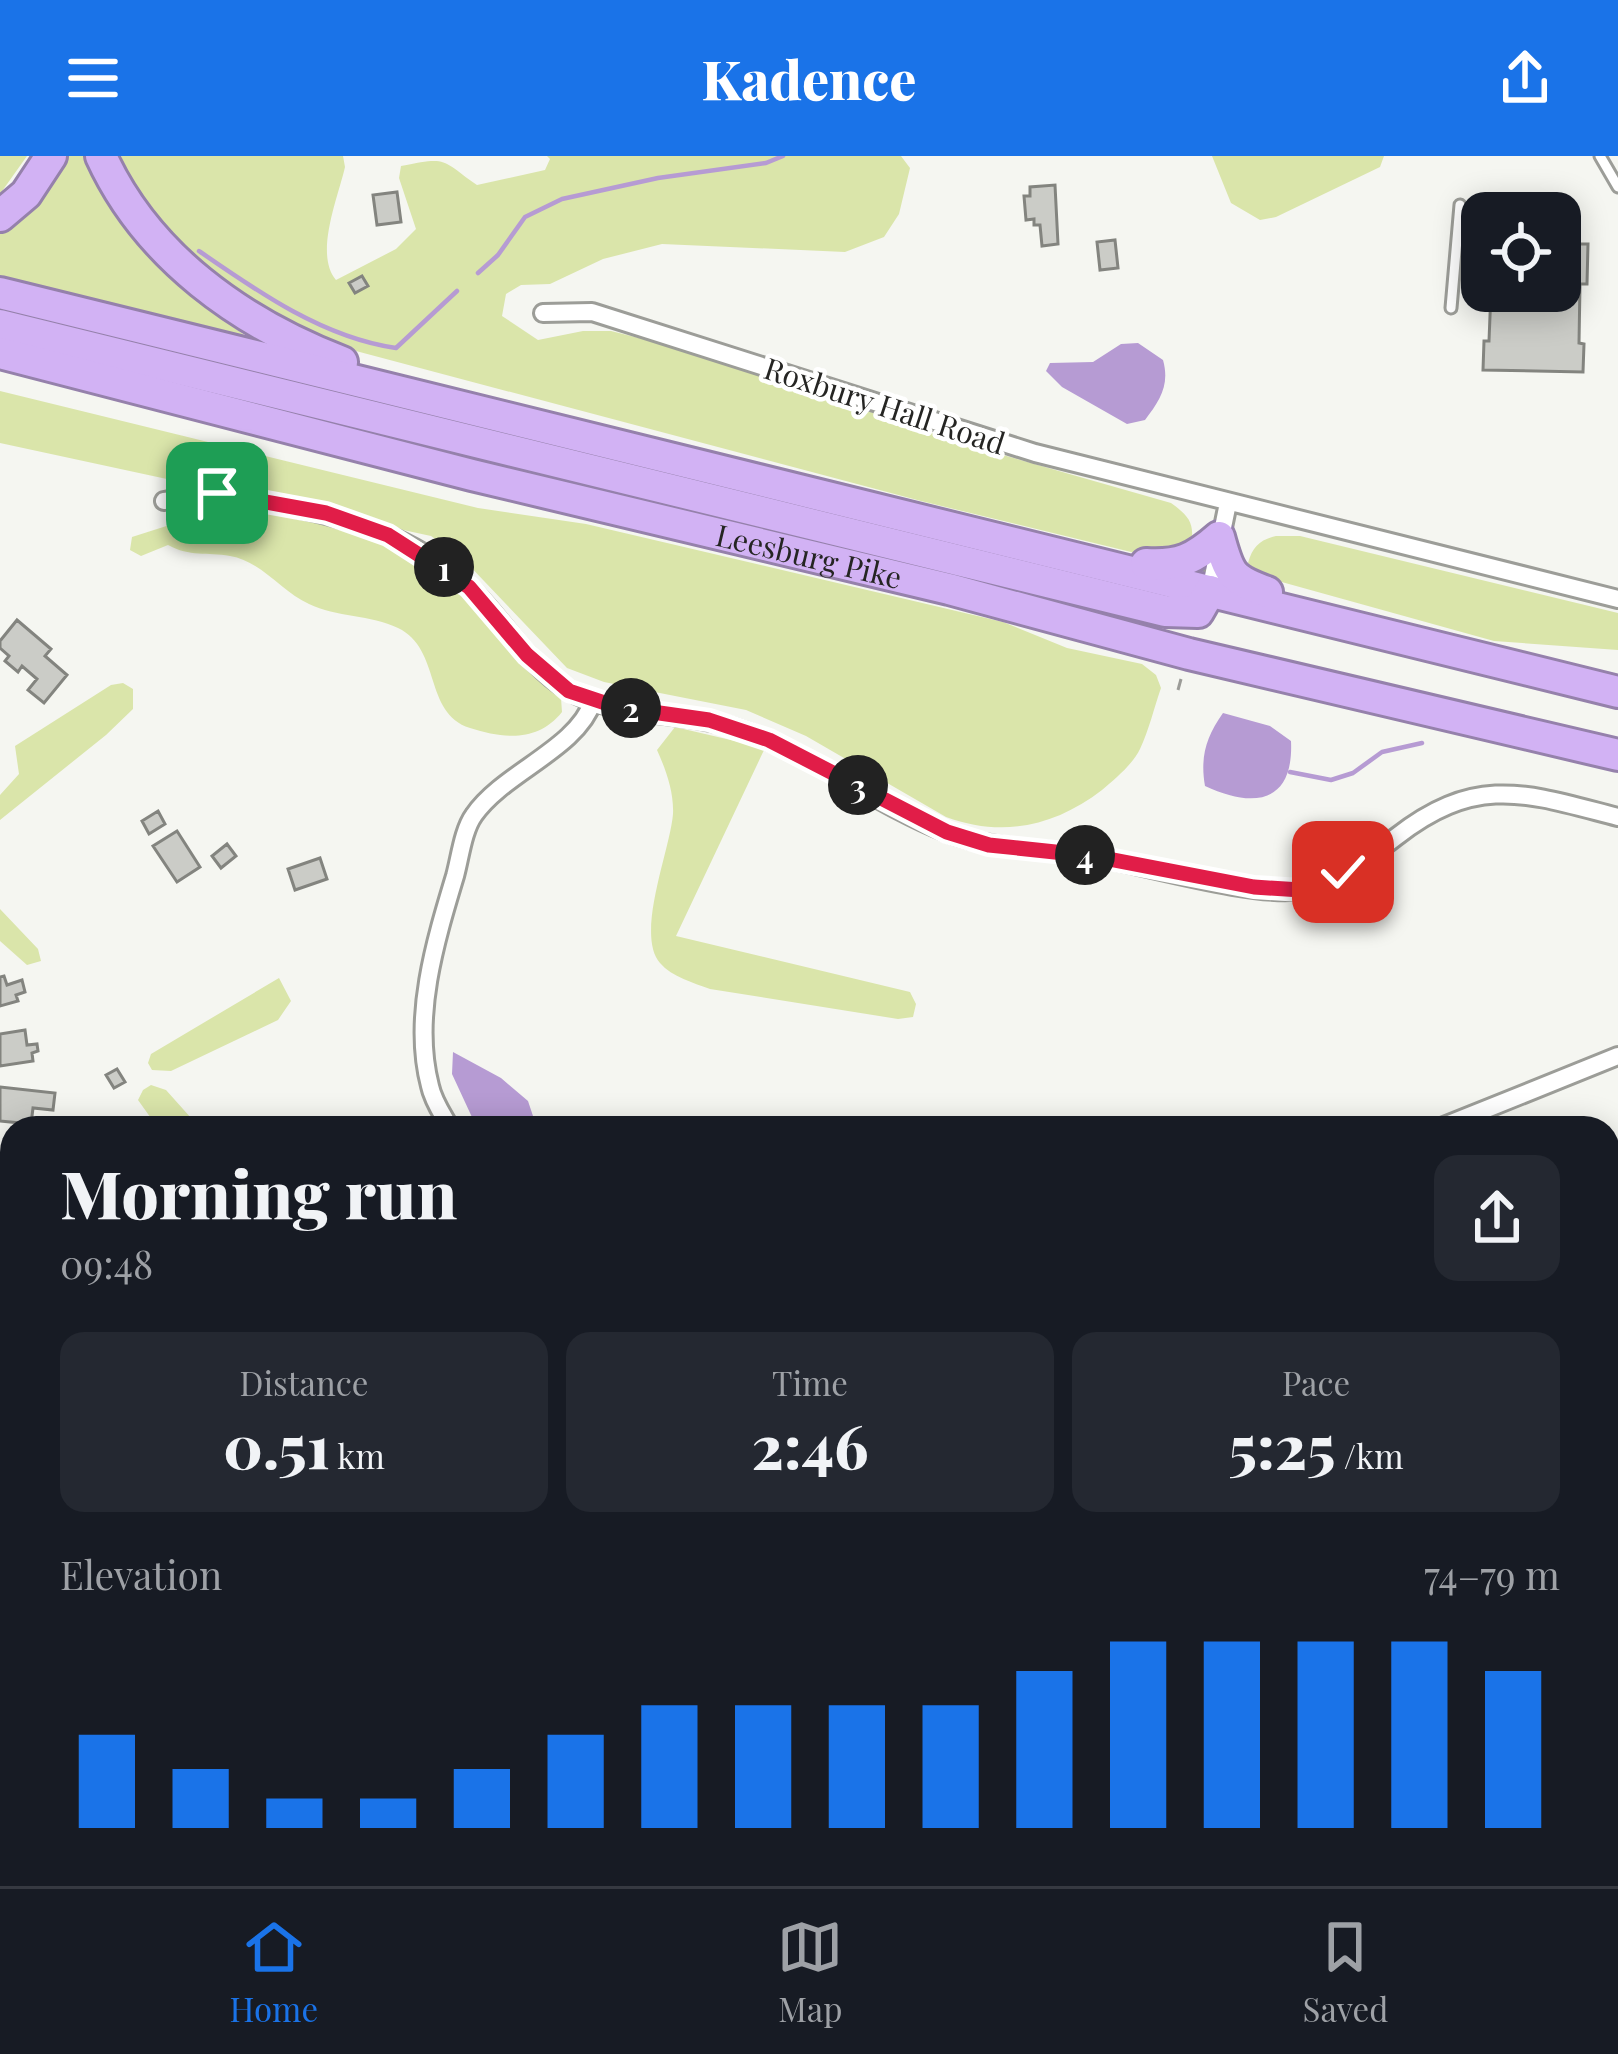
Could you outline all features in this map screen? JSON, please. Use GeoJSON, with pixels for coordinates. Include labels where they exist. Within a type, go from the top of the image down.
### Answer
{"type":"FeatureCollection","features":[{"type":"Feature","properties":{"kind":"highway"},"geometry":{"type":"LineString","coordinates":[[0,216],[26,194],[51,156]]}},
{"type":"Feature","properties":{"kind":"highway"},"geometry":{"type":"LineString","coordinates":[[101,156],[143,226],[178,264],[249,318],[360,369],[526,410],[623,446]]}},
{"type":"Feature","properties":{"kind":"highway","name":"Leesburg Pike"},"geometry":{"type":"LineString","coordinates":[[0,292],[1618,692]]}},
{"type":"Feature","properties":{"kind":"highway"},"geometry":{"type":"LineString","coordinates":[[0,325],[1165,611],[1198,611],[1210,591]]}},
{"type":"Feature","properties":{"kind":"highway","name":"Leesburg Pike"},"geometry":{"type":"LineString","coordinates":[[0,353],[494,480],[949,589],[1189,654],[1618,755]]}},
{"type":"Feature","properties":{"kind":"highway"},"geometry":{"type":"LineString","coordinates":[[0,367],[41,363]]}},
{"type":"Feature","properties":{"kind":"highway"},"geometry":{"type":"LineString","coordinates":[[1092,562],[1183,563],[1219,537],[1228,567],[1240,582],[1351,625]]}},
{"type":"Feature","properties":{"kind":"street","name":"Roxbury Hall Road"},"geometry":{"type":"LineString","coordinates":[[543,314],[592,312],[1035,453],[1618,599]]}},
{"type":"Feature","properties":{"kind":"street"},"geometry":{"type":"LineString","coordinates":[[164,501],[217,493],[326,513],[388,535],[459,578],[546,673],[569,691],[593,701],[709,720],[769,740],[908,814],[989,845],[1093,856],[1254,887],[1301,890],[1343,872],[1443,806],[1471,797],[1504,792],[1538,796],[1618,817]]}},
{"type":"Feature","properties":{"kind":"street"},"geometry":{"type":"LineString","coordinates":[[1210,591],[1228,503]]}},
{"type":"Feature","properties":{"kind":"street"},"geometry":{"type":"LineString","coordinates":[[444,1116],[430,1090],[423,1044],[425,998],[472,816],[586,720],[593,701]]}},
{"type":"Feature","properties":{"kind":"street"},"geometry":{"type":"LineString","coordinates":[[1469,1116],[1618,1056]]}},
{"type":"Feature","properties":{"kind":"lane"},"geometry":{"type":"LineString","coordinates":[[1600,156],[1618,187]]}},
{"type":"Feature","properties":{"kind":"lane"},"geometry":{"type":"LineString","coordinates":[[1450,308],[1460,206]]}},
{"type":"Feature","properties":{"kind":"green space"},"geometry":{"type":"Polygon","coordinates":[[[0,156],[27,156],[0,194],[0,156]]]}},
{"type":"Feature","properties":{"kind":"green space"},"geometry":{"type":"Polygon","coordinates":[[[58,156],[90,156],[137,241],[206,308],[253,341],[0,276],[0,229],[58,156]]]}},
{"type":"Feature","properties":{"kind":"green space"},"geometry":{"type":"Polygon","coordinates":[[[121,156],[343,156],[345,167],[327,241],[336,280],[396,249],[416,229],[399,178],[401,166],[443,162],[477,185],[545,170],[547,156],[901,156],[910,168],[899,214],[884,237],[845,252],[662,244],[603,259],[550,284],[521,285],[506,294],[502,316],[538,340],[611,331],[699,353],[961,443],[1171,503],[1189,521],[1191,546],[1164,560],[921,501],[356,351],[250,299],[185,252],[136,192],[121,156]]]}},
{"type":"Feature","properties":{"kind":"green space"},"geometry":{"type":"Polygon","coordinates":[[[1212,156],[1384,156],[1380,167],[1276,217],[1260,220],[1231,203],[1212,156]]]}},
{"type":"Feature","properties":{"kind":"green space"},"geometry":{"type":"Polygon","coordinates":[[[0,391],[478,508],[586,524],[1003,622],[1067,648],[1142,664],[1156,675],[1161,688],[1137,755],[1102,790],[1066,812],[1028,825],[967,823],[946,817],[806,736],[746,710],[604,682],[567,668],[464,560],[431,536],[0,443],[0,391]]]}},
{"type":"Feature","properties":{"kind":"green space"},"geometry":{"type":"Polygon","coordinates":[[[226,507],[280,510],[375,539],[450,581],[561,698],[562,712],[532,733],[496,734],[470,728],[445,709],[421,650],[398,628],[309,604],[241,559],[168,545],[141,556],[130,550],[132,537],[226,507]]]}},
{"type":"Feature","properties":{"kind":"green space"},"geometry":{"type":"Polygon","coordinates":[[[1276,536],[1300,536],[1618,613],[1618,650],[1494,641],[1264,577],[1248,563],[1258,545],[1276,536]]]}},
{"type":"Feature","properties":{"kind":"green space"},"geometry":{"type":"Polygon","coordinates":[[[123,683],[133,689],[133,709],[0,820],[0,795],[19,774],[15,746],[111,685],[123,683]]]}},
{"type":"Feature","properties":{"kind":"green space"},"geometry":{"type":"Polygon","coordinates":[[[675,727],[765,748],[676,936],[910,992],[916,1004],[913,1017],[898,1019],[710,989],[677,976],[660,963],[653,950],[652,913],[673,806],[657,750],[675,727]]]}},
{"type":"Feature","properties":{"kind":"green space"},"geometry":{"type":"Polygon","coordinates":[[[0,909],[38,949],[41,961],[27,965],[0,941],[0,909]]]}},
{"type":"Feature","properties":{"kind":"green space"},"geometry":{"type":"Polygon","coordinates":[[[279,978],[291,1001],[278,1020],[171,1071],[152,1070],[151,1054],[279,978]]]}},
{"type":"Feature","properties":{"kind":"green space"},"geometry":{"type":"Polygon","coordinates":[[[151,1085],[166,1090],[189,1116],[149,1116],[138,1100],[151,1085]]]}},
{"type":"Feature","properties":{"kind":"shaded area"},"geometry":{"type":"Polygon","coordinates":[[[1138,343],[1163,360],[1165,369],[1162,392],[1145,420],[1127,424],[1062,387],[1046,371],[1050,363],[1093,362],[1121,344],[1138,343]]]}},
{"type":"Feature","properties":{"kind":"shaded area"},"geometry":{"type":"Polygon","coordinates":[[[1223,713],[1270,726],[1291,741],[1286,777],[1278,789],[1255,798],[1205,786],[1206,748],[1223,713]]]}},
{"type":"Feature","properties":{"kind":"shaded area"},"geometry":{"type":"Polygon","coordinates":[[[453,1052],[501,1078],[528,1101],[533,1116],[471,1116],[452,1074],[453,1052]]]}},
{"type":"Feature","properties":{"kind":"building"},"geometry":{"type":"Polygon","coordinates":[[[1055,185],[1058,244],[1042,246],[1040,225],[1034,225],[1034,219],[1026,220],[1024,196],[1030,196],[1030,187],[1055,185]]]}},
{"type":"Feature","properties":{"kind":"building"},"geometry":{"type":"Polygon","coordinates":[[[397,192],[401,222],[377,225],[373,195],[397,192]]]}},
{"type":"Feature","properties":{"kind":"building"},"geometry":{"type":"Polygon","coordinates":[[[1115,240],[1118,268],[1100,270],[1097,242],[1115,240]]]}},
{"type":"Feature","properties":{"kind":"building"},"geometry":{"type":"Polygon","coordinates":[[[1581,244],[1588,244],[1587,284],[1581,284],[1581,244]]]}},
{"type":"Feature","properties":{"kind":"building"},"geometry":{"type":"Polygon","coordinates":[[[362,276],[368,286],[355,293],[349,283],[362,276]]]}},
{"type":"Feature","properties":{"kind":"building"},"geometry":{"type":"Polygon","coordinates":[[[1490,312],[1580,312],[1583,372],[1483,370],[1484,341],[1489,341],[1490,312]]]}},
{"type":"Feature","properties":{"kind":"building"},"geometry":{"type":"Polygon","coordinates":[[[17,620],[51,649],[45,656],[67,675],[44,703],[28,690],[37,679],[22,666],[18,672],[5,661],[9,656],[0,648],[0,641],[17,620]]]}},
{"type":"Feature","properties":{"kind":"building"},"geometry":{"type":"Polygon","coordinates":[[[158,811],[165,824],[149,834],[142,821],[158,811]]]}},
{"type":"Feature","properties":{"kind":"building"},"geometry":{"type":"Polygon","coordinates":[[[177,831],[200,867],[177,882],[153,846],[177,831]]]}},
{"type":"Feature","properties":{"kind":"building"},"geometry":{"type":"Polygon","coordinates":[[[227,844],[236,856],[221,868],[212,856],[227,844]]]}},
{"type":"Feature","properties":{"kind":"building"},"geometry":{"type":"Polygon","coordinates":[[[320,858],[327,879],[295,890],[288,869],[320,858]]]}},
{"type":"Feature","properties":{"kind":"building"},"geometry":{"type":"Polygon","coordinates":[[[4,976],[7,985],[22,980],[25,992],[16,995],[18,1001],[0,1006],[0,977],[4,976]]]}},
{"type":"Feature","properties":{"kind":"building"},"geometry":{"type":"Polygon","coordinates":[[[25,1030],[27,1045],[37,1044],[33,1061],[0,1066],[0,1034],[25,1030]]]}},
{"type":"Feature","properties":{"kind":"building"},"geometry":{"type":"Polygon","coordinates":[[[117,1069],[125,1082],[114,1088],[106,1075],[117,1069]]]}},
{"type":"Feature","properties":{"kind":"building"},"geometry":{"type":"Polygon","coordinates":[[[0,1087],[55,1093],[53,1110],[33,1108],[32,1116],[0,1116],[0,1087]]]}},
{"type":"Feature","properties":{"kind":"waterway"},"geometry":{"type":"LineString","coordinates":[[478,273],[498,255],[525,217],[562,199],[658,178],[766,163],[783,156]]}},
{"type":"Feature","properties":{"kind":"waterway"},"geometry":{"type":"LineString","coordinates":[[199,251],[318,324],[396,348],[457,291]]}},
{"type":"Feature","properties":{"kind":"waterway"},"geometry":{"type":"LineString","coordinates":[[1290,772],[1331,780],[1353,773],[1382,752],[1422,743]]}},
{"type":"Feature","properties":{"kind":"route"},"geometry":{"type":"LineString","coordinates":[[217,493],[326,513],[388,535],[469,587],[527,655],[569,691],[617,707],[709,720],[769,740],[947,832],[989,845],[1093,856],[1254,887],[1301,890],[1343,872]]}}]}
